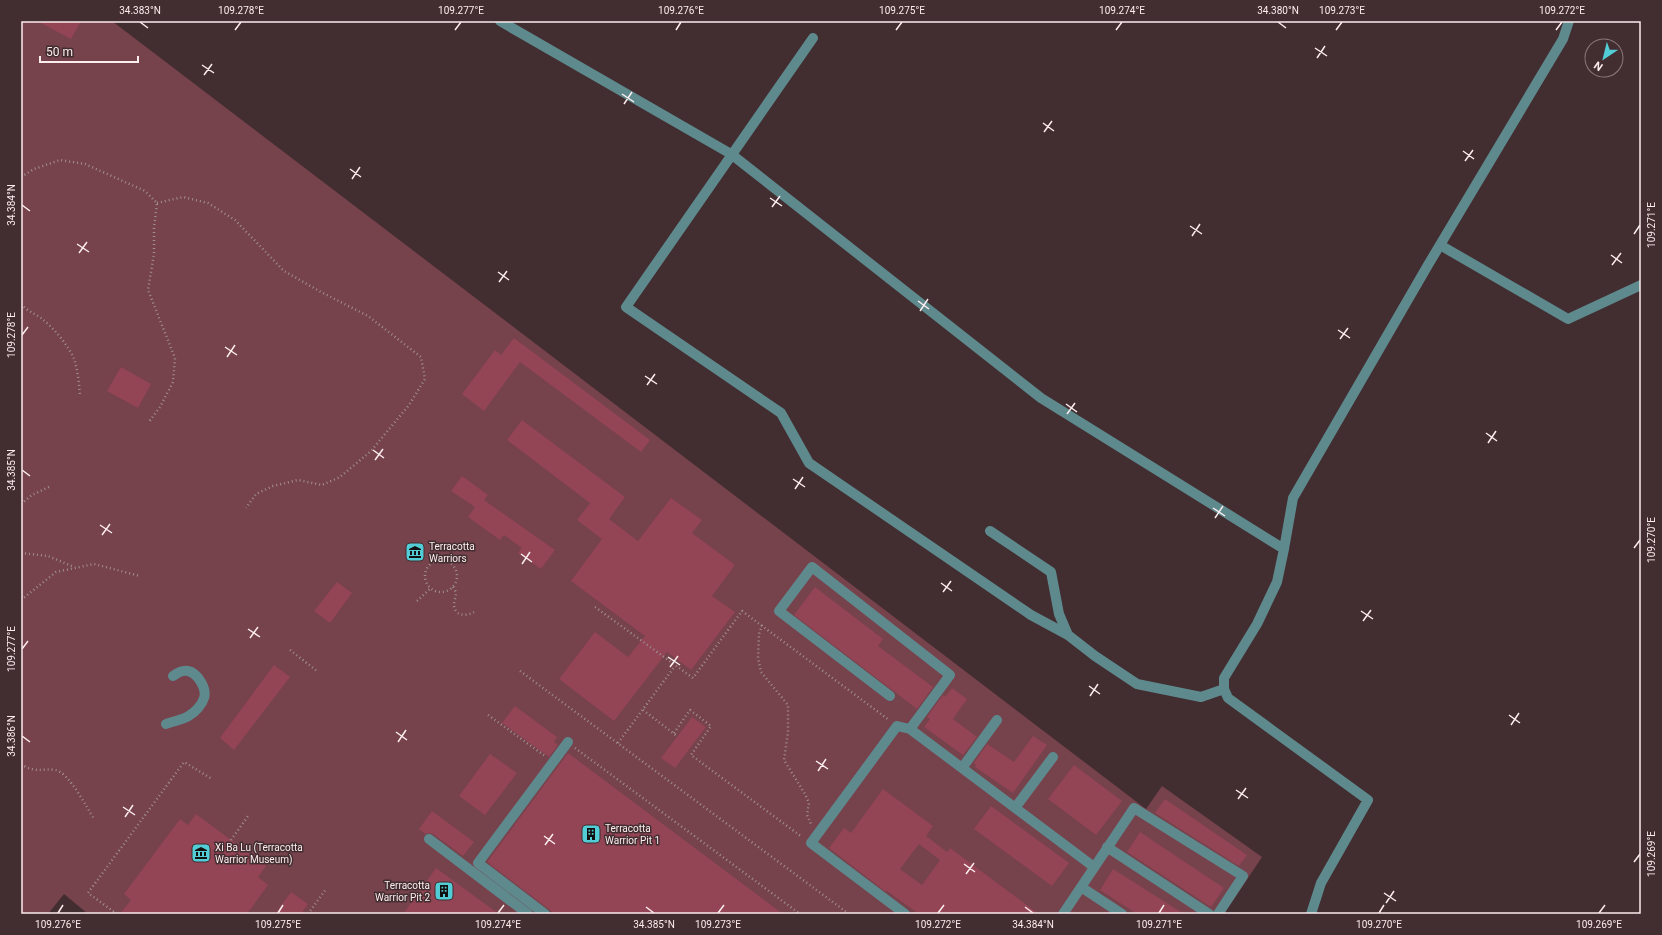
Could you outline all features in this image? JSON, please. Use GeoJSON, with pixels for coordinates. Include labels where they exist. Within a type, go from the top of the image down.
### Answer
{"type":"FeatureCollection","features":[{"type":"Feature","properties":{"kind":"street"},"geometry":{"type":"LineString","coordinates":[[500,21],[731,154],[1041,398],[1284,549]]}},
{"type":"Feature","properties":{"kind":"street"},"geometry":{"type":"LineString","coordinates":[[1311,914],[1321,883],[1368,800],[1228,698],[1224,689],[1224,678],[1257,624],[1277,582],[1293,498],[1440,245],[1563,39],[1570,21]]}},
{"type":"Feature","properties":{"kind":"street"},"geometry":{"type":"LineString","coordinates":[[813,38],[626,307],[781,413],[809,463],[1031,615],[1068,634],[1095,656],[1137,684],[1201,697],[1224,689]]}},
{"type":"Feature","properties":{"kind":"street"},"geometry":{"type":"LineString","coordinates":[[1440,245],[1568,319],[1641,286]]}},
{"type":"Feature","properties":{"kind":"street"},"geometry":{"type":"LineString","coordinates":[[990,531],[1051,572],[1059,614],[1068,634]]}},
{"type":"Feature","properties":{"kind":"street"},"geometry":{"type":"LineString","coordinates":[[890,696],[779,611],[812,567],[950,675],[910,729]]}},
{"type":"Feature","properties":{"kind":"street"},"geometry":{"type":"LineString","coordinates":[[166,724],[189,716],[198,708],[204,698],[203,687],[197,676],[188,671],[180,672],[173,676]]}},
{"type":"Feature","properties":{"kind":"street"},"geometry":{"type":"LineString","coordinates":[[962,768],[997,720]]}},
{"type":"Feature","properties":{"kind":"street"},"geometry":{"type":"LineString","coordinates":[[905,914],[811,844],[897,726],[910,729],[1094,867]]}},
{"type":"Feature","properties":{"kind":"street"},"geometry":{"type":"LineString","coordinates":[[545,914],[478,863],[568,742]]}},
{"type":"Feature","properties":{"kind":"street"},"geometry":{"type":"LineString","coordinates":[[1015,808],[1053,757]]}},
{"type":"Feature","properties":{"kind":"street"},"geometry":{"type":"LineString","coordinates":[[1063,914],[1134,808],[1243,876],[1218,914]]}},
{"type":"Feature","properties":{"kind":"street"},"geometry":{"type":"LineString","coordinates":[[429,839],[528,914]]}},
{"type":"Feature","properties":{"kind":"street"},"geometry":{"type":"LineString","coordinates":[[1107,847],[1209,914]]}},
{"type":"Feature","properties":{"kind":"street"},"geometry":{"type":"LineString","coordinates":[[1080,887],[1122,914]]}},
{"type":"Feature","properties":{"kind":"path"},"geometry":{"type":"LineString","coordinates":[[21,177],[34,169],[60,160],[85,164],[145,191],[157,203]]}},
{"type":"Feature","properties":{"kind":"path"},"geometry":{"type":"LineString","coordinates":[[157,203],[183,197],[208,203],[234,220],[284,271],[368,316],[421,357],[425,379],[410,405],[370,451],[340,477],[322,485],[298,480],[273,486],[256,494],[246,508]]}},
{"type":"Feature","properties":{"kind":"path"},"geometry":{"type":"LineString","coordinates":[[148,423],[160,407],[173,382],[175,358],[148,290],[154,254],[154,228],[157,203]]}},
{"type":"Feature","properties":{"kind":"path"},"geometry":{"type":"LineString","coordinates":[[21,304],[26,310],[41,319],[60,337],[74,358],[80,396]]}},
{"type":"Feature","properties":{"kind":"path"},"geometry":{"type":"LineString","coordinates":[[21,504],[32,494],[51,486]]}},
{"type":"Feature","properties":{"kind":"path"},"geometry":{"type":"LineString","coordinates":[[21,553],[48,556],[75,568]]}},
{"type":"Feature","properties":{"kind":"path"},"geometry":{"type":"LineString","coordinates":[[443,560],[452,564],[457,573],[456,583],[453,588],[443,592],[438,592],[431,588],[426,581],[426,571],[433,563],[443,560]]}},
{"type":"Feature","properties":{"kind":"path"},"geometry":{"type":"LineString","coordinates":[[21,600],[56,572],[94,564],[140,576]]}},
{"type":"Feature","properties":{"kind":"path"},"geometry":{"type":"LineString","coordinates":[[417,601],[431,588]]}},
{"type":"Feature","properties":{"kind":"path"},"geometry":{"type":"LineString","coordinates":[[453,588],[456,592],[454,606],[456,612],[463,615],[468,615],[474,612]]}},
{"type":"Feature","properties":{"kind":"path"},"geometry":{"type":"LineString","coordinates":[[595,607],[693,678],[742,611],[897,726]]}},
{"type":"Feature","properties":{"kind":"path"},"geometry":{"type":"LineString","coordinates":[[762,625],[759,634],[758,658],[761,672],[788,705],[788,732],[784,760],[805,794],[809,804],[807,815],[817,835]]}},
{"type":"Feature","properties":{"kind":"path"},"geometry":{"type":"LineString","coordinates":[[290,650],[317,671]]}},
{"type":"Feature","properties":{"kind":"path"},"geometry":{"type":"LineString","coordinates":[[618,743],[675,666]]}},
{"type":"Feature","properties":{"kind":"path"},"geometry":{"type":"LineString","coordinates":[[520,671],[849,914]]}},
{"type":"Feature","properties":{"kind":"path"},"geometry":{"type":"LineString","coordinates":[[642,710],[677,736]]}},
{"type":"Feature","properties":{"kind":"path"},"geometry":{"type":"LineString","coordinates":[[674,733],[690,710],[711,726],[691,755],[811,844]]}},
{"type":"Feature","properties":{"kind":"path"},"geometry":{"type":"LineString","coordinates":[[488,715],[553,763]]}},
{"type":"Feature","properties":{"kind":"path"},"geometry":{"type":"LineString","coordinates":[[568,742],[800,914]]}},
{"type":"Feature","properties":{"kind":"path"},"geometry":{"type":"LineString","coordinates":[[117,914],[88,893],[184,762],[212,779]]}},
{"type":"Feature","properties":{"kind":"path"},"geometry":{"type":"LineString","coordinates":[[21,768],[24,766],[32,770],[56,770],[64,775],[94,819]]}},
{"type":"Feature","properties":{"kind":"path"},"geometry":{"type":"LineString","coordinates":[[230,840],[248,816]]}},
{"type":"Feature","properties":{"kind":"path"},"geometry":{"type":"LineString","coordinates":[[308,914],[326,889]]}},
{"type":"Feature","properties":{"kind":"shaded area","name":"Terracotta Warriors"},"geometry":{"type":"Polygon","coordinates":[[[21,21],[112,21],[1146,809],[1162,786],[1262,857],[1224,914],[88,914],[64,894],[48,914],[21,914],[21,21]]]}},
{"type":"Feature","properties":{"kind":"building"},"geometry":{"type":"Polygon","coordinates":[[[37,21],[81,21],[71,39],[37,21]]]}},
{"type":"Feature","properties":{"kind":"building"},"geometry":{"type":"Polygon","coordinates":[[[514,338],[650,440],[641,452],[520,362],[484,411],[462,394],[495,350],[501,355],[514,338]]]}},
{"type":"Feature","properties":{"kind":"building"},"geometry":{"type":"Polygon","coordinates":[[[121,367],[151,384],[138,408],[107,391],[121,367]]]}},
{"type":"Feature","properties":{"kind":"building"},"geometry":{"type":"Polygon","coordinates":[[[522,420],[625,497],[609,519],[638,541],[671,498],[702,520],[692,533],[735,565],[712,596],[735,612],[691,670],[667,652],[614,721],[559,679],[595,632],[628,657],[645,636],[571,581],[602,539],[577,520],[590,503],[507,440],[522,420]]]}},
{"type":"Feature","properties":{"kind":"building"},"geometry":{"type":"Polygon","coordinates":[[[462,476],[488,495],[484,500],[555,550],[541,569],[518,553],[522,548],[504,535],[500,540],[468,517],[475,507],[451,491],[462,476]]]}},
{"type":"Feature","properties":{"kind":"building"},"geometry":{"type":"Polygon","coordinates":[[[337,582],[352,593],[330,623],[314,611],[337,582]]]}},
{"type":"Feature","properties":{"kind":"building"},"geometry":{"type":"Polygon","coordinates":[[[815,587],[883,639],[878,646],[933,687],[917,709],[794,615],[815,587]]]}},
{"type":"Feature","properties":{"kind":"building"},"geometry":{"type":"Polygon","coordinates":[[[274,665],[290,677],[234,750],[220,738],[274,665]]]}},
{"type":"Feature","properties":{"kind":"building"},"geometry":{"type":"Polygon","coordinates":[[[952,688],[967,699],[953,719],[977,737],[963,755],[924,727],[930,719],[927,717],[943,695],[945,697],[952,688]]]}},
{"type":"Feature","properties":{"kind":"building"},"geometry":{"type":"Polygon","coordinates":[[[515,706],[557,737],[554,742],[558,745],[549,757],[502,723],[515,706]]]}},
{"type":"Feature","properties":{"kind":"building"},"geometry":{"type":"Polygon","coordinates":[[[692,717],[706,727],[675,768],[661,758],[692,717]]]}},
{"type":"Feature","properties":{"kind":"building"},"geometry":{"type":"Polygon","coordinates":[[[1033,736],[1047,745],[1013,793],[975,767],[976,765],[974,763],[987,744],[1014,762],[1033,736]]]}},
{"type":"Feature","properties":{"kind":"building","name":"Terracotta Warrior Pit 1"},"geometry":{"type":"Polygon","coordinates":[[[568,753],[783,914],[555,914],[487,862],[568,753]]]}},
{"type":"Feature","properties":{"kind":"building"},"geometry":{"type":"Polygon","coordinates":[[[490,754],[517,773],[485,815],[459,796],[490,754]]]}},
{"type":"Feature","properties":{"kind":"building"},"geometry":{"type":"Polygon","coordinates":[[[1074,765],[1122,801],[1096,835],[1048,799],[1074,765]]]}},
{"type":"Feature","properties":{"kind":"building"},"geometry":{"type":"Polygon","coordinates":[[[883,789],[933,826],[926,836],[947,852],[950,848],[1039,914],[919,914],[887,891],[886,892],[829,848],[844,828],[851,833],[883,789]],[[919,844],[900,869],[922,885],[940,860],[919,844]]]}},
{"type":"Feature","properties":{"kind":"building"},"geometry":{"type":"Polygon","coordinates":[[[1165,799],[1247,855],[1239,866],[1155,813],[1165,799]]]}},
{"type":"Feature","properties":{"kind":"building"},"geometry":{"type":"Polygon","coordinates":[[[991,806],[1069,863],[1052,886],[974,829],[991,806]]]}},
{"type":"Feature","properties":{"kind":"building"},"geometry":{"type":"Polygon","coordinates":[[[432,811],[474,842],[463,856],[433,834],[425,834],[419,829],[432,811]]]}},
{"type":"Feature","properties":{"kind":"building","name":"Xi Ba Lu (Terracotta Warrior Museum)"},"geometry":{"type":"Polygon","coordinates":[[[196,814],[266,866],[258,877],[268,885],[247,914],[120,914],[131,900],[124,894],[180,819],[188,825],[196,814]]]}},
{"type":"Feature","properties":{"kind":"building"},"geometry":{"type":"Polygon","coordinates":[[[1140,832],[1224,888],[1211,907],[1127,852],[1140,832]]]}},
{"type":"Feature","properties":{"kind":"building","name":"Terracotta Warrior Pit 2"},"geometry":{"type":"Polygon","coordinates":[[[436,868],[499,914],[403,914],[436,868]]]}},
{"type":"Feature","properties":{"kind":"building"},"geometry":{"type":"Polygon","coordinates":[[[1113,869],[1184,914],[1137,914],[1100,890],[1113,869]]]}},
{"type":"Feature","properties":{"kind":"building"},"geometry":{"type":"Polygon","coordinates":[[[291,892],[308,904],[301,914],[275,914],[291,892]]]}},
{"type":"Feature","properties":{"kind":"place","name":"Terracotta Warriors"},"geometry":{"type":"Point","coordinates":[415,552]}},
{"type":"Feature","properties":{"kind":"place","name":"Terracotta Warrior Pit 1"},"geometry":{"type":"Point","coordinates":[591,834]}},
{"type":"Feature","properties":{"kind":"place","name":"Xi Ba Lu (Terracotta Warrior Museum)"},"geometry":{"type":"Point","coordinates":[201,853]}},
{"type":"Feature","properties":{"kind":"place","name":"Terracotta Warrior Pit 2"},"geometry":{"type":"Point","coordinates":[444,891]}}]}
